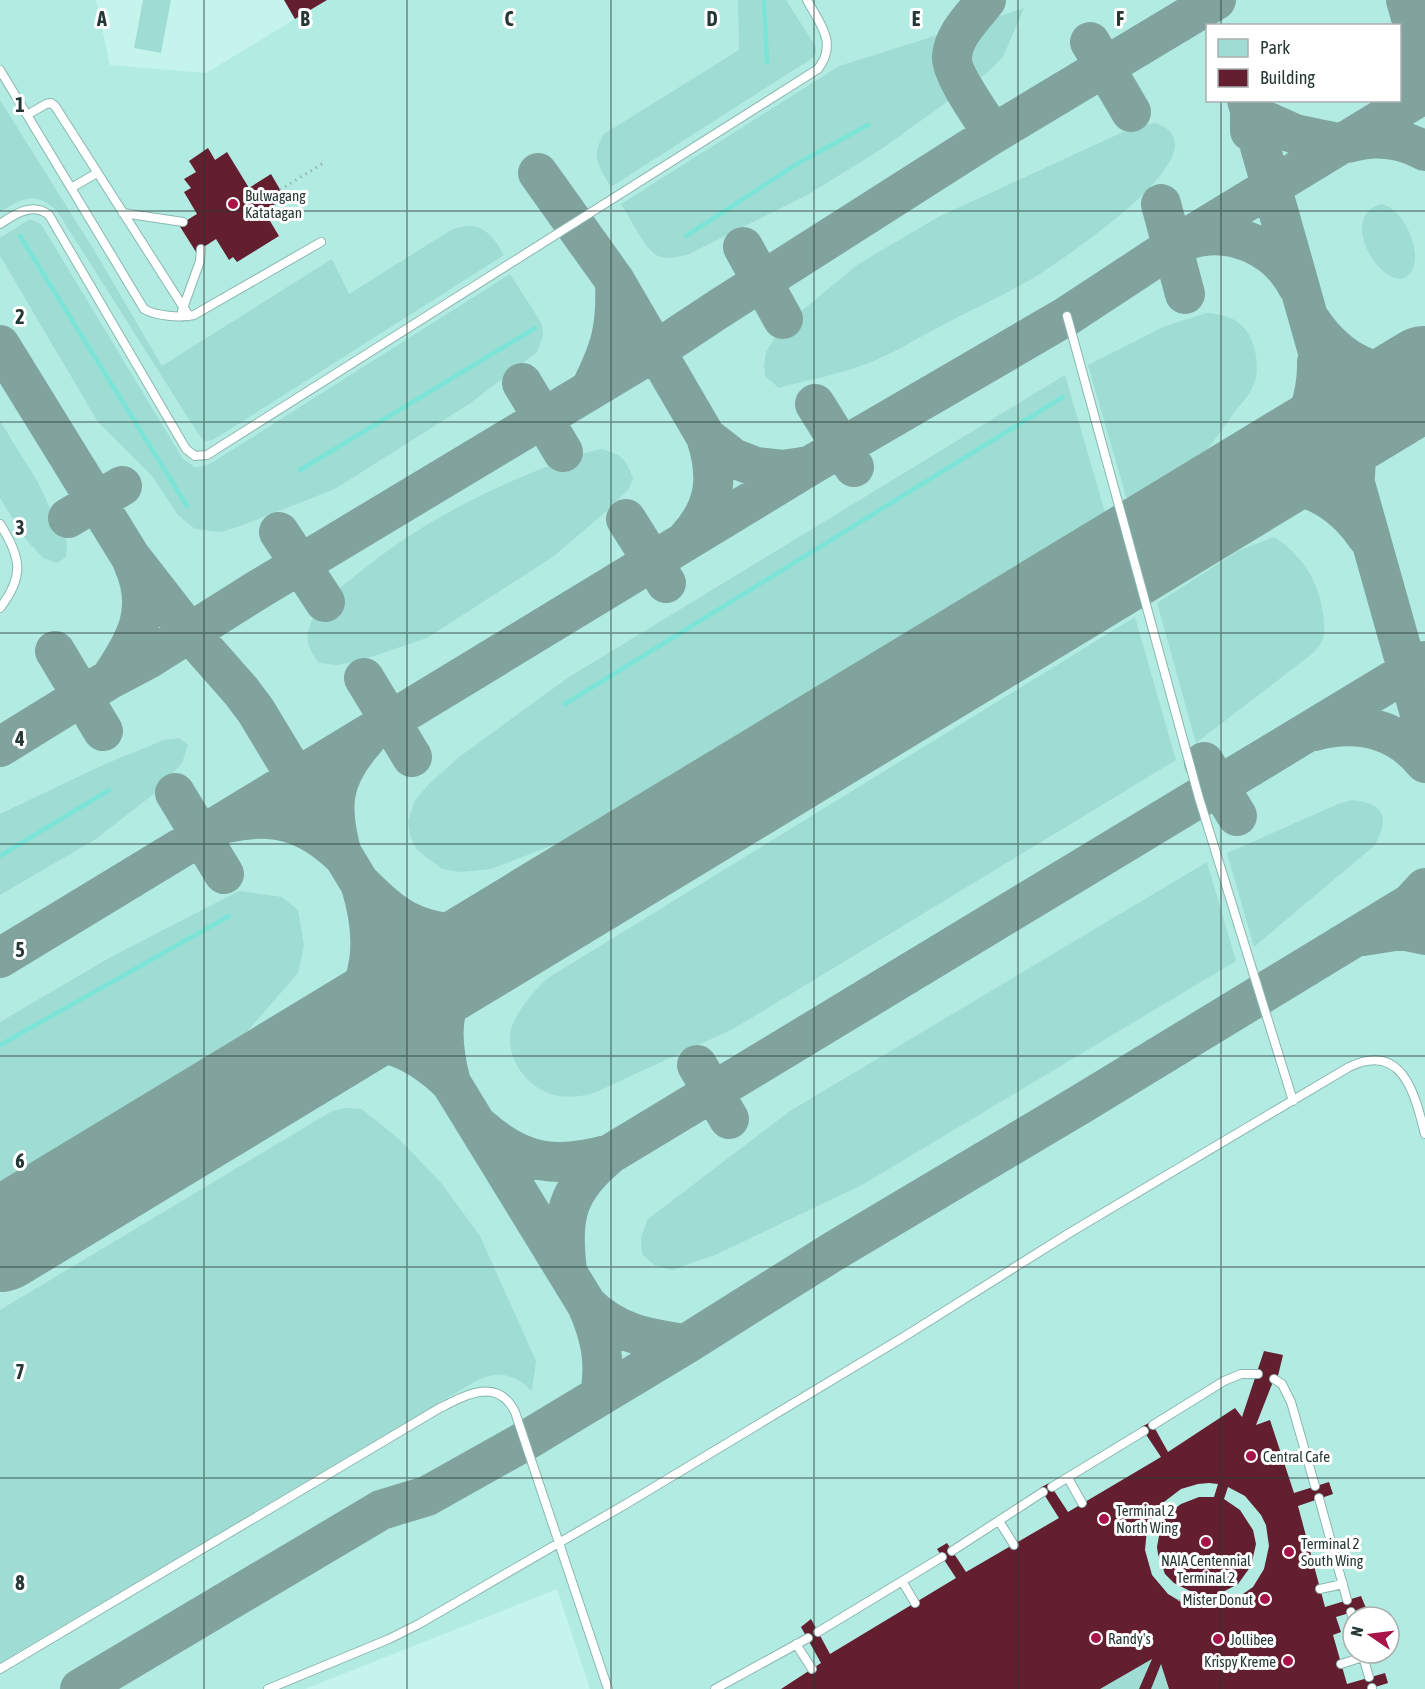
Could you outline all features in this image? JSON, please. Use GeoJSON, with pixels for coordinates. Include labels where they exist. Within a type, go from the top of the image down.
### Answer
{"type":"FeatureCollection","features":[{"type":"Feature","properties":{"kind":"lane"},"geometry":{"type":"LineString","coordinates":[[0,224],[22,211],[32,209],[42,210],[49,215],[186,449],[195,456],[207,455],[818,69],[828,51],[828,40],[807,0]]}},
{"type":"Feature","properties":{"kind":"lane"},"geometry":{"type":"LineString","coordinates":[[0,70],[144,309],[170,315],[194,315],[321,242]]}},
{"type":"Feature","properties":{"kind":"lane"},"geometry":{"type":"LineString","coordinates":[[27,115],[46,104],[51,103],[55,106],[189,316]]}},
{"type":"Feature","properties":{"kind":"lane"},"geometry":{"type":"LineString","coordinates":[[71,188],[97,173]]}},
{"type":"Feature","properties":{"kind":"lane"},"geometry":{"type":"LineString","coordinates":[[123,213],[183,222]]}},
{"type":"Feature","properties":{"kind":"lane"},"geometry":{"type":"LineString","coordinates":[[170,315],[178,313],[183,307],[200,261],[201,249]]}},
{"type":"Feature","properties":{"kind":"lane"},"geometry":{"type":"LineString","coordinates":[[1067,316],[1199,798],[1293,1101]]}},
{"type":"Feature","properties":{"kind":"lane"},"geometry":{"type":"LineString","coordinates":[[0,524],[11,542],[18,562],[13,591],[0,608]]}},
{"type":"Feature","properties":{"kind":"lane"},"geometry":{"type":"LineString","coordinates":[[268,1689],[389,1639],[419,1624],[626,1504],[902,1338],[1071,1232],[1349,1067],[1366,1061],[1377,1061],[1393,1066],[1407,1078],[1416,1099],[1425,1134]]}},
{"type":"Feature","properties":{"kind":"lane"},"geometry":{"type":"LineString","coordinates":[[1153,1425],[1224,1381],[1241,1374],[1258,1374]]}},
{"type":"Feature","properties":{"kind":"lane"},"geometry":{"type":"LineString","coordinates":[[1274,1379],[1282,1384],[1291,1402],[1315,1486]]}},
{"type":"Feature","properties":{"kind":"lane"},"geometry":{"type":"LineString","coordinates":[[0,1669],[438,1408],[479,1390],[501,1396],[511,1403],[608,1689]]}},
{"type":"Feature","properties":{"kind":"lane"},"geometry":{"type":"LineString","coordinates":[[1052,1487],[1144,1431]]}},
{"type":"Feature","properties":{"kind":"lane"},"geometry":{"type":"LineString","coordinates":[[1068,1478],[1082,1503]]}},
{"type":"Feature","properties":{"kind":"lane"},"geometry":{"type":"LineString","coordinates":[[952,1551],[1043,1492]]}},
{"type":"Feature","properties":{"kind":"lane"},"geometry":{"type":"LineString","coordinates":[[1319,1498],[1347,1600]]}},
{"type":"Feature","properties":{"kind":"lane"},"geometry":{"type":"LineString","coordinates":[[999,1521],[1014,1545]]}},
{"type":"Feature","properties":{"kind":"lane"},"geometry":{"type":"LineString","coordinates":[[818,1632],[942,1557]]}},
{"type":"Feature","properties":{"kind":"lane"},"geometry":{"type":"LineString","coordinates":[[902,1581],[915,1603]]}},
{"type":"Feature","properties":{"kind":"lane"},"geometry":{"type":"LineString","coordinates":[[1320,1589],[1343,1584]]}},
{"type":"Feature","properties":{"kind":"lane"},"geometry":{"type":"LineString","coordinates":[[715,1689],[808,1638]]}},
{"type":"Feature","properties":{"kind":"lane"},"geometry":{"type":"LineString","coordinates":[[796,1644],[812,1669]]}},
{"type":"Feature","properties":{"kind":"lane"},"geometry":{"type":"LineString","coordinates":[[1366,1665],[1369,1677]]}},
{"type":"Feature","properties":{"kind":"path"},"geometry":{"type":"LineString","coordinates":[[280,190],[325,162]]}},
{"type":"Feature","properties":{"kind":"path"},"geometry":{"type":"LineString","coordinates":[[1179,1601],[1184,1590]]}},
{"type":"Feature","properties":{"kind":"shaded area"},"geometry":{"type":"Polygon","coordinates":[[[0,0],[96,0],[110,65],[206,73],[295,19],[284,0],[1425,0],[1425,1689],[590,1689],[557,1589],[305,1689],[0,1689],[0,0]]]}},
{"type":"Feature","properties":{"kind":"green space"},"geometry":{"type":"Polygon","coordinates":[[[143,0],[171,0],[161,53],[134,48],[143,0]]]}},
{"type":"Feature","properties":{"kind":"green space"},"geometry":{"type":"Polygon","coordinates":[[[738,0],[786,0],[816,47],[816,54],[611,187],[600,167],[597,155],[604,134],[739,50],[738,0]]]}},
{"type":"Feature","properties":{"kind":"green space"},"geometry":{"type":"Polygon","coordinates":[[[1024,8],[1003,57],[987,73],[883,148],[809,194],[687,255],[672,258],[658,256],[643,240],[621,204],[839,66],[1024,8]]]}},
{"type":"Feature","properties":{"kind":"green space"},"geometry":{"type":"Polygon","coordinates":[[[0,100],[94,250],[162,366],[332,259],[349,294],[451,230],[461,227],[477,227],[483,230],[489,234],[504,255],[213,440],[205,441],[57,211],[42,201],[29,199],[0,212],[0,100]]]}},
{"type":"Feature","properties":{"kind":"green space"},"geometry":{"type":"Polygon","coordinates":[[[1155,123],[1173,136],[1173,155],[1159,178],[1107,226],[1040,274],[894,352],[866,364],[779,388],[765,376],[766,352],[781,328],[857,265],[938,217],[1136,126],[1155,123]]]}},
{"type":"Feature","properties":{"kind":"green space"},"geometry":{"type":"Polygon","coordinates":[[[1381,204],[1397,213],[1404,222],[1413,243],[1414,264],[1411,272],[1402,279],[1391,276],[1380,268],[1370,255],[1364,240],[1362,225],[1367,212],[1381,204]]]}},
{"type":"Feature","properties":{"kind":"green space"},"geometry":{"type":"Polygon","coordinates":[[[30,219],[41,224],[183,459],[195,467],[208,465],[510,274],[542,324],[543,336],[537,352],[469,404],[335,489],[221,532],[195,529],[178,515],[152,476],[98,422],[0,256],[0,238],[30,219]]]}},
{"type":"Feature","properties":{"kind":"green space"},"geometry":{"type":"Polygon","coordinates":[[[1206,313],[1233,319],[1248,332],[1256,355],[1257,367],[1254,384],[1213,442],[1195,461],[1127,500],[1088,365],[1163,327],[1206,313]]]}},
{"type":"Feature","properties":{"kind":"green space"},"geometry":{"type":"Polygon","coordinates":[[[1065,375],[1105,512],[580,835],[491,869],[460,872],[442,869],[417,850],[410,836],[408,821],[415,800],[459,757],[569,677],[1065,375]]]}},
{"type":"Feature","properties":{"kind":"green space"},"geometry":{"type":"Polygon","coordinates":[[[0,421],[36,479],[67,542],[66,557],[57,563],[43,558],[23,536],[0,498],[0,421]]]}},
{"type":"Feature","properties":{"kind":"green space"},"geometry":{"type":"Polygon","coordinates":[[[602,449],[614,453],[628,466],[633,478],[629,489],[554,556],[427,638],[356,662],[336,665],[319,663],[308,642],[310,625],[314,616],[333,594],[377,558],[421,528],[491,490],[541,469],[602,449]]]}},
{"type":"Feature","properties":{"kind":"green space"},"geometry":{"type":"Polygon","coordinates":[[[1274,537],[1293,552],[1313,580],[1323,614],[1323,640],[1312,654],[1196,743],[1157,603],[1238,551],[1274,537]]]}},
{"type":"Feature","properties":{"kind":"green space"},"geometry":{"type":"Polygon","coordinates":[[[1135,617],[1176,760],[733,1029],[594,1093],[571,1097],[554,1095],[539,1089],[523,1075],[510,1046],[512,1026],[527,1000],[548,978],[1135,617]]]}},
{"type":"Feature","properties":{"kind":"green space"},"geometry":{"type":"Polygon","coordinates":[[[179,738],[188,745],[182,763],[155,793],[96,839],[0,895],[0,814],[105,764],[164,740],[179,738]]]}},
{"type":"Feature","properties":{"kind":"green space"},"geometry":{"type":"Polygon","coordinates":[[[1352,800],[1371,804],[1381,813],[1382,827],[1375,845],[1254,947],[1227,853],[1352,800]]]}},
{"type":"Feature","properties":{"kind":"green space"},"geometry":{"type":"Polygon","coordinates":[[[1207,862],[1236,961],[862,1185],[715,1255],[672,1270],[654,1265],[642,1254],[641,1237],[648,1219],[790,1111],[1207,862]]]}},
{"type":"Feature","properties":{"kind":"green space"},"geometry":{"type":"Polygon","coordinates":[[[239,891],[282,897],[298,910],[304,946],[298,973],[238,1042],[0,1185],[0,1022],[109,958],[239,891]]]}},
{"type":"Feature","properties":{"kind":"green space"},"geometry":{"type":"Polygon","coordinates":[[[345,1108],[362,1109],[400,1140],[442,1184],[480,1236],[536,1361],[532,1391],[518,1380],[505,1375],[491,1376],[474,1382],[0,1663],[0,1310],[332,1111],[345,1108]]]}},
{"type":"Feature","properties":{"kind":"green space"},"geometry":{"type":"Polygon","coordinates":[[[1152,1659],[1161,1664],[1169,1689],[1100,1689],[1152,1659]]]}},
{"type":"Feature","properties":{"kind":"building"},"geometry":{"type":"Polygon","coordinates":[[[284,0],[327,0],[295,19],[284,0]]]}},
{"type":"Feature","properties":{"kind":"building","name":"Bulwagang Katatagan"},"geometry":{"type":"Polygon","coordinates":[[[208,148],[215,160],[227,152],[249,188],[271,174],[285,198],[264,211],[279,236],[237,262],[233,257],[229,260],[216,239],[196,252],[179,225],[197,214],[184,192],[191,188],[184,179],[196,172],[189,161],[208,148]]]}},
{"type":"Feature","properties":{"kind":"building","name":"Terminal 2 North Wing"},"geometry":{"type":"Polygon","coordinates":[[[1264,1351],[1283,1355],[1277,1380],[1274,1379],[1256,1425],[1270,1420],[1294,1493],[1329,1482],[1333,1494],[1298,1506],[1325,1607],[1361,1596],[1365,1605],[1341,1605],[1341,1616],[1336,1617],[1341,1632],[1333,1635],[1341,1665],[1347,1684],[1385,1673],[1388,1683],[1369,1689],[1169,1689],[1161,1664],[1151,1689],[1139,1689],[1152,1659],[1100,1689],[781,1689],[821,1663],[801,1627],[811,1619],[830,1654],[956,1578],[937,1549],[947,1543],[966,1572],[1059,1518],[1040,1488],[1049,1483],[1068,1512],[1161,1457],[1141,1427],[1150,1422],[1168,1452],[1235,1408],[1242,1417],[1264,1351]],[[1198,1484],[1181,1489],[1160,1505],[1147,1529],[1145,1550],[1152,1575],[1168,1594],[1183,1603],[1208,1608],[1230,1603],[1253,1587],[1264,1569],[1269,1546],[1266,1525],[1261,1515],[1245,1496],[1228,1487],[1224,1499],[1240,1510],[1253,1530],[1256,1544],[1251,1566],[1238,1584],[1219,1594],[1196,1594],[1174,1583],[1165,1574],[1158,1554],[1161,1525],[1169,1513],[1181,1504],[1199,1497],[1214,1497],[1218,1484],[1198,1484]]]}},
{"type":"Feature","properties":{"kind":"waterway"},"geometry":{"type":"LineString","coordinates":[[764,0],[767,62]]}},
{"type":"Feature","properties":{"kind":"waterway"},"geometry":{"type":"LineString","coordinates":[[686,236],[800,162],[868,125]]}},
{"type":"Feature","properties":{"kind":"waterway"},"geometry":{"type":"LineString","coordinates":[[20,236],[187,506]]}},
{"type":"Feature","properties":{"kind":"waterway"},"geometry":{"type":"LineString","coordinates":[[300,470],[535,328]]}},
{"type":"Feature","properties":{"kind":"waterway"},"geometry":{"type":"LineString","coordinates":[[565,704],[1063,397]]}},
{"type":"Feature","properties":{"kind":"waterway"},"geometry":{"type":"LineString","coordinates":[[0,856],[109,790]]}},
{"type":"Feature","properties":{"kind":"waterway"},"geometry":{"type":"LineString","coordinates":[[0,1045],[229,916]]}},
{"type":"Feature","properties":{"kind":"taxiway"},"geometry":{"type":"LineString","coordinates":[[986,0],[960,33],[952,56],[961,84],[993,134]]}},
{"type":"Feature","properties":{"kind":"taxiway"},"geometry":{"type":"LineString","coordinates":[[0,747],[655,351],[993,134],[1216,0]]}},
{"type":"Feature","properties":{"kind":"taxiway"},"geometry":{"type":"LineString","coordinates":[[1406,0],[1425,67]]}},
{"type":"Feature","properties":{"kind":"taxiway"},"geometry":{"type":"LineString","coordinates":[[1090,42],[1131,112]]}},
{"type":"Feature","properties":{"kind":"taxiway"},"geometry":{"type":"LineString","coordinates":[[1401,99],[1411,82],[1419,45]]}},
{"type":"Feature","properties":{"kind":"taxiway"},"geometry":{"type":"LineString","coordinates":[[0,958],[811,465],[1067,316],[1172,247],[1425,93]]}},
{"type":"Feature","properties":{"kind":"taxiway"},"geometry":{"type":"LineString","coordinates":[[1248,102],[1425,732]]}},
{"type":"Feature","properties":{"kind":"taxiway"},"geometry":{"type":"LineString","coordinates":[[1388,113],[1398,102]]}},
{"type":"Feature","properties":{"kind":"taxiway"},"geometry":{"type":"LineString","coordinates":[[1250,131],[1250,114],[1295,134],[1343,144]]}},
{"type":"Feature","properties":{"kind":"taxiway"},"geometry":{"type":"LineString","coordinates":[[1347,143],[1357,140],[1387,139],[1416,146],[1425,151]]}},
{"type":"Feature","properties":{"kind":"taxiway"},"geometry":{"type":"LineString","coordinates":[[538,173],[615,281],[706,437],[733,458],[756,467],[783,470],[809,466]]}},
{"type":"Feature","properties":{"kind":"taxiway"},"geometry":{"type":"LineString","coordinates":[[1161,204],[1185,294]]}},
{"type":"Feature","properties":{"kind":"taxiway"},"geometry":{"type":"LineString","coordinates":[[1187,240],[1220,235],[1251,243],[1278,261],[1298,287]]}},
{"type":"Feature","properties":{"kind":"taxiway"},"geometry":{"type":"LineString","coordinates":[[743,247],[783,319]]}},
{"type":"Feature","properties":{"kind":"taxiway"},"geometry":{"type":"LineString","coordinates":[[590,390],[608,350],[614,325],[615,281]]}},
{"type":"Feature","properties":{"kind":"taxiway"},"geometry":{"type":"LineString","coordinates":[[1311,321],[1322,336],[1346,358],[1390,375],[1425,379]]}},
{"type":"Feature","properties":{"kind":"taxiway"},"geometry":{"type":"LineString","coordinates":[[0,345],[130,556],[189,632],[256,711],[373,905],[388,935],[424,1027],[451,1083],[587,1305],[601,1350],[600,1396]]}},
{"type":"Feature","properties":{"kind":"taxiway"},"geometry":{"type":"LineString","coordinates":[[1269,471],[1289,448],[1305,422],[1314,393],[1317,362]]}},
{"type":"Feature","properties":{"kind":"taxiway"},"geometry":{"type":"LineString","coordinates":[[522,383],[563,452]]}},
{"type":"Feature","properties":{"kind":"taxiway"},"geometry":{"type":"LineString","coordinates":[[1355,477],[1357,454],[1364,434],[1391,399]]}},
{"type":"Feature","properties":{"kind":"taxiway"},"geometry":{"type":"LineString","coordinates":[[815,404],[854,467]]}},
{"type":"Feature","properties":{"kind":"taxiway"},"geometry":{"type":"LineString","coordinates":[[687,539],[704,515],[712,491],[713,465],[706,437]]}},
{"type":"Feature","properties":{"kind":"taxiway"},"geometry":{"type":"LineString","coordinates":[[1221,501],[1243,491],[1273,484],[1305,488],[1320,494],[1346,512],[1367,537]]}},
{"type":"Feature","properties":{"kind":"taxiway"},"geometry":{"type":"LineString","coordinates":[[68,518],[122,486]]}},
{"type":"Feature","properties":{"kind":"taxiway"},"geometry":{"type":"LineString","coordinates":[[626,519],[666,583]]}},
{"type":"Feature","properties":{"kind":"taxiway"},"geometry":{"type":"LineString","coordinates":[[279,532],[325,602]]}},
{"type":"Feature","properties":{"kind":"taxiway"},"geometry":{"type":"LineString","coordinates":[[110,679],[128,651],[142,610],[142,595],[133,563]]}},
{"type":"Feature","properties":{"kind":"taxiway"},"geometry":{"type":"LineString","coordinates":[[55,651],[103,731]]}},
{"type":"Feature","properties":{"kind":"taxiway"},"geometry":{"type":"LineString","coordinates":[[610,1154],[1425,661]]}},
{"type":"Feature","properties":{"kind":"taxiway"},"geometry":{"type":"LineString","coordinates":[[364,678],[412,757]]}},
{"type":"Feature","properties":{"kind":"taxiway"},"geometry":{"type":"LineString","coordinates":[[1314,731],[1345,726],[1375,729],[1401,741],[1425,763]]}},
{"type":"Feature","properties":{"kind":"taxiway"},"geometry":{"type":"LineString","coordinates":[[226,823],[259,819],[289,822],[316,835],[342,855],[335,822],[336,794],[345,768],[365,740]]}},
{"type":"Feature","properties":{"kind":"taxiway"},"geometry":{"type":"LineString","coordinates":[[1204,762],[1237,816]]}},
{"type":"Feature","properties":{"kind":"taxiway"},"geometry":{"type":"LineString","coordinates":[[175,793],[224,874]]}},
{"type":"Feature","properties":{"kind":"taxiway"},"geometry":{"type":"LineString","coordinates":[[320,1049],[350,1011],[367,972],[370,931],[360,883],[395,914],[429,930],[442,933],[481,934],[502,931],[529,922]]}},
{"type":"Feature","properties":{"kind":"taxiway"},"geometry":{"type":"LineString","coordinates":[[80,1689],[381,1510],[427,1496],[525,1441],[834,1251],[1411,903],[1425,888]]}},
{"type":"Feature","properties":{"kind":"taxiway"},"geometry":{"type":"LineString","coordinates":[[1363,936],[1401,930],[1425,935]]}},
{"type":"Feature","properties":{"kind":"taxiway"},"geometry":{"type":"LineString","coordinates":[[320,1049],[357,1041],[391,1045],[422,1059],[451,1083],[444,1043],[446,1009],[461,978],[487,947]]}},
{"type":"Feature","properties":{"kind":"taxiway"},"geometry":{"type":"LineString","coordinates":[[697,1065],[729,1119]]}},
{"type":"Feature","properties":{"kind":"taxiway"},"geometry":{"type":"LineString","coordinates":[[482,1129],[513,1150],[543,1161],[574,1161],[610,1154],[583,1180],[569,1206],[565,1235],[567,1272]]}},
{"type":"Feature","properties":{"kind":"taxiway"},"geometry":{"type":"LineString","coordinates":[[587,1305],[609,1322],[633,1333],[686,1344]]}},
{"type":"Feature","properties":{"kind":"runway"},"geometry":{"type":"LineString","coordinates":[[0,1241],[1425,377]]}},
{"type":"Feature","properties":{"kind":"place","name":"Bulwagang Katatagan"},"geometry":{"type":"Point","coordinates":[233,204]}},
{"type":"Feature","properties":{"kind":"place","name":"Central Cafe"},"geometry":{"type":"Point","coordinates":[1251,1456]}},
{"type":"Feature","properties":{"kind":"place","name":"Terminal 2 North Wing"},"geometry":{"type":"Point","coordinates":[1104,1519]}},
{"type":"Feature","properties":{"kind":"place","name":"NAIA Centennial Terminal 2"},"geometry":{"type":"Point","coordinates":[1206,1542]}},
{"type":"Feature","properties":{"kind":"place","name":"Terminal 2 South Wing"},"geometry":{"type":"Point","coordinates":[1289,1552]}},
{"type":"Feature","properties":{"kind":"place","name":"Mister Donut"},"geometry":{"type":"Point","coordinates":[1265,1599]}},
{"type":"Feature","properties":{"kind":"place","name":"Randy's"},"geometry":{"type":"Point","coordinates":[1096,1638]}},
{"type":"Feature","properties":{"kind":"place","name":"Jollibee"},"geometry":{"type":"Point","coordinates":[1218,1639]}},
{"type":"Feature","properties":{"kind":"place","name":"Krispy Kreme"},"geometry":{"type":"Point","coordinates":[1288,1661]}}]}
